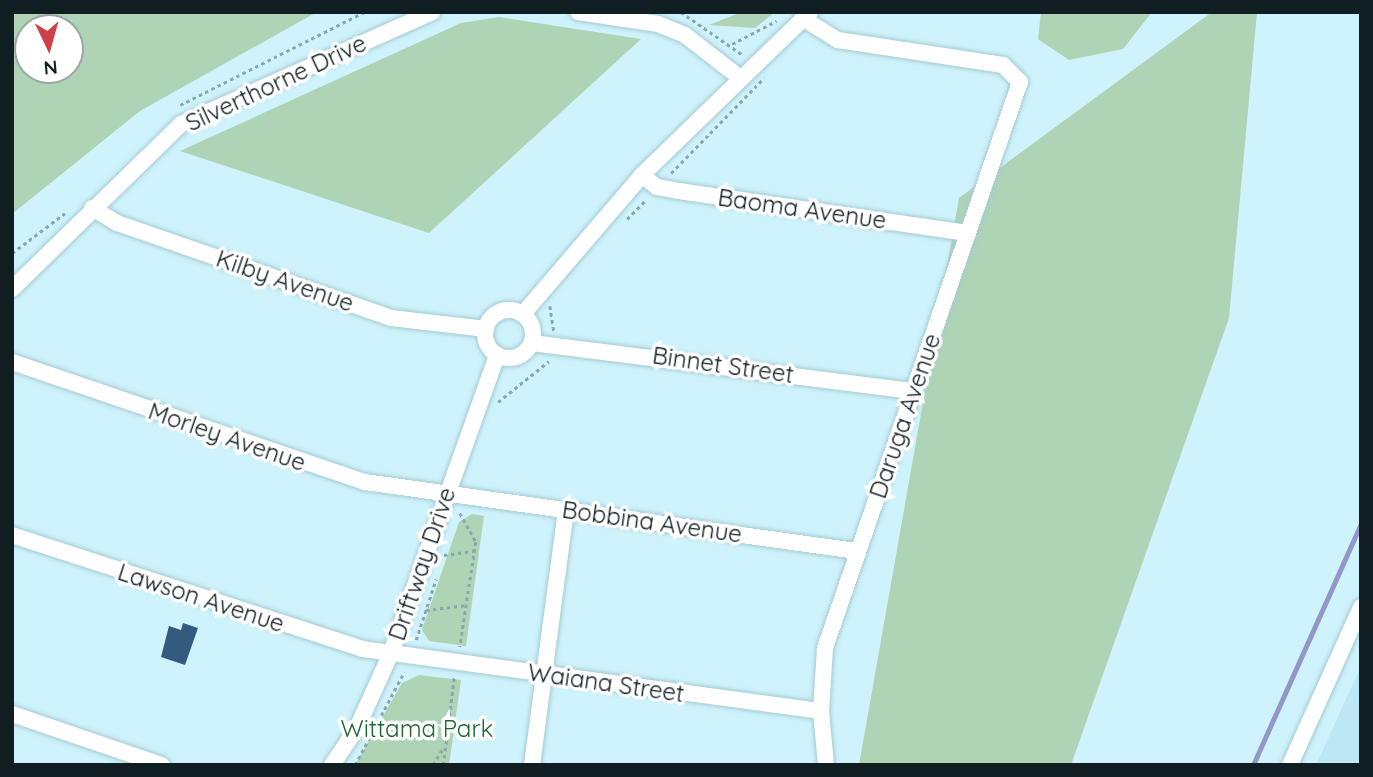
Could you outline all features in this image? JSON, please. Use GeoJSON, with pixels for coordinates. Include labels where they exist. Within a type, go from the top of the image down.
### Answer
{"type":"FeatureCollection","features":[{"type":"Feature","properties":{"kind":"street","name":"Silverthorne Drive"},"geometry":{"type":"LineString","coordinates":[[12,289],[181,124],[432,12]]}},
{"type":"Feature","properties":{"kind":"street"},"geometry":{"type":"LineString","coordinates":[[578,12],[658,24],[685,35],[739,77]]}},
{"type":"Feature","properties":{"kind":"street"},"geometry":{"type":"LineString","coordinates":[[523,314],[642,175],[739,77],[807,15]]}},
{"type":"Feature","properties":{"kind":"street","name":"Daruga Avenue"},"geometry":{"type":"LineString","coordinates":[[807,15],[838,40],[1003,65],[1018,74],[1018,94],[967,233],[825,648],[821,711],[826,765]]}},
{"type":"Feature","properties":{"kind":"street","name":"Baoma Avenue"},"geometry":{"type":"LineString","coordinates":[[642,175],[657,187],[679,191],[967,233]]}},
{"type":"Feature","properties":{"kind":"street","name":"Kilby Avenue"},"geometry":{"type":"LineString","coordinates":[[92,208],[117,223],[391,318],[486,329]]}},
{"type":"Feature","properties":{"kind":"street"},"geometry":{"type":"LineString","coordinates":[[501,312],[523,314],[533,332],[532,343],[514,358],[497,356],[486,329],[501,312]]}},
{"type":"Feature","properties":{"kind":"street","name":"Binnet Street"},"geometry":{"type":"LineString","coordinates":[[532,343],[914,391]]}},
{"type":"Feature","properties":{"kind":"street","name":"Driftway Drive"},"geometry":{"type":"LineString","coordinates":[[332,765],[362,717],[391,653],[497,356]]}},
{"type":"Feature","properties":{"kind":"street","name":"Morley Avenue"},"geometry":{"type":"LineString","coordinates":[[12,362],[343,477],[446,494]]}},
{"type":"Feature","properties":{"kind":"street","name":"Bobbina Avenue"},"geometry":{"type":"LineString","coordinates":[[446,494],[858,551]]}},
{"type":"Feature","properties":{"kind":"street"},"geometry":{"type":"LineString","coordinates":[[532,765],[566,510]]}},
{"type":"Feature","properties":{"kind":"street","name":"Lawson Avenue"},"geometry":{"type":"LineString","coordinates":[[12,535],[328,641],[391,653]]}},
{"type":"Feature","properties":{"kind":"street"},"geometry":{"type":"LineString","coordinates":[[1290,765],[1361,607]]}},
{"type":"Feature","properties":{"kind":"street","name":"Waiana Street"},"geometry":{"type":"LineString","coordinates":[[391,653],[821,711]]}},
{"type":"Feature","properties":{"kind":"street"},"geometry":{"type":"LineString","coordinates":[[12,714],[162,765]]}},
{"type":"Feature","properties":{"kind":"path"},"geometry":{"type":"LineString","coordinates":[[681,12],[732,44],[787,12]]}},
{"type":"Feature","properties":{"kind":"path"},"geometry":{"type":"LineString","coordinates":[[443,765],[474,551],[473,531],[458,510]]}},
{"type":"Feature","properties":{"kind":"path"},"geometry":{"type":"LineString","coordinates":[[444,555],[474,551]]}},
{"type":"Feature","properties":{"kind":"path"},"geometry":{"type":"LineString","coordinates":[[426,610],[467,605]]}},
{"type":"Feature","properties":{"kind":"path"},"geometry":{"type":"LineString","coordinates":[[355,765],[404,672]]}},
{"type":"Feature","properties":{"kind":"path"},"geometry":{"type":"LineString","coordinates":[[433,765],[445,746]]}},
{"type":"Feature","properties":{"kind":"shaded area"},"geometry":{"type":"Polygon","coordinates":[[[1361,666],[1361,765],[1316,765],[1361,666]]]}},
{"type":"Feature","properties":{"kind":"green space"},"geometry":{"type":"Polygon","coordinates":[[[12,12],[317,12],[140,111],[12,214],[12,12]]]}},
{"type":"Feature","properties":{"kind":"green space"},"geometry":{"type":"Polygon","coordinates":[[[742,12],[775,12],[755,28],[709,25],[742,12]]]}},
{"type":"Feature","properties":{"kind":"green space"},"geometry":{"type":"Polygon","coordinates":[[[1041,12],[1152,12],[1123,49],[1069,60],[1038,39],[1041,12]]]}},
{"type":"Feature","properties":{"kind":"green space"},"geometry":{"type":"Polygon","coordinates":[[[1212,12],[1257,12],[1229,318],[1071,765],[859,765],[959,198],[1212,12]]]}},
{"type":"Feature","properties":{"kind":"green space"},"geometry":{"type":"Polygon","coordinates":[[[499,17],[641,39],[429,233],[180,151],[461,23],[499,17]]]}},
{"type":"Feature","properties":{"kind":"green space"},"geometry":{"type":"Polygon","coordinates":[[[472,514],[484,516],[466,646],[429,641],[422,630],[459,522],[472,514]]]}},
{"type":"Feature","properties":{"kind":"green space","name":"Wittama Park"},"geometry":{"type":"Polygon","coordinates":[[[419,675],[461,680],[449,765],[355,765],[402,683],[419,675]]]}},
{"type":"Feature","properties":{"kind":"building"},"geometry":{"type":"Polygon","coordinates":[[[183,623],[198,628],[185,665],[161,657],[169,626],[181,630],[183,623]]]}},
{"type":"Feature","properties":{"kind":"waterway"},"geometry":{"type":"LineString","coordinates":[[1253,765],[1361,523]]}}]}
